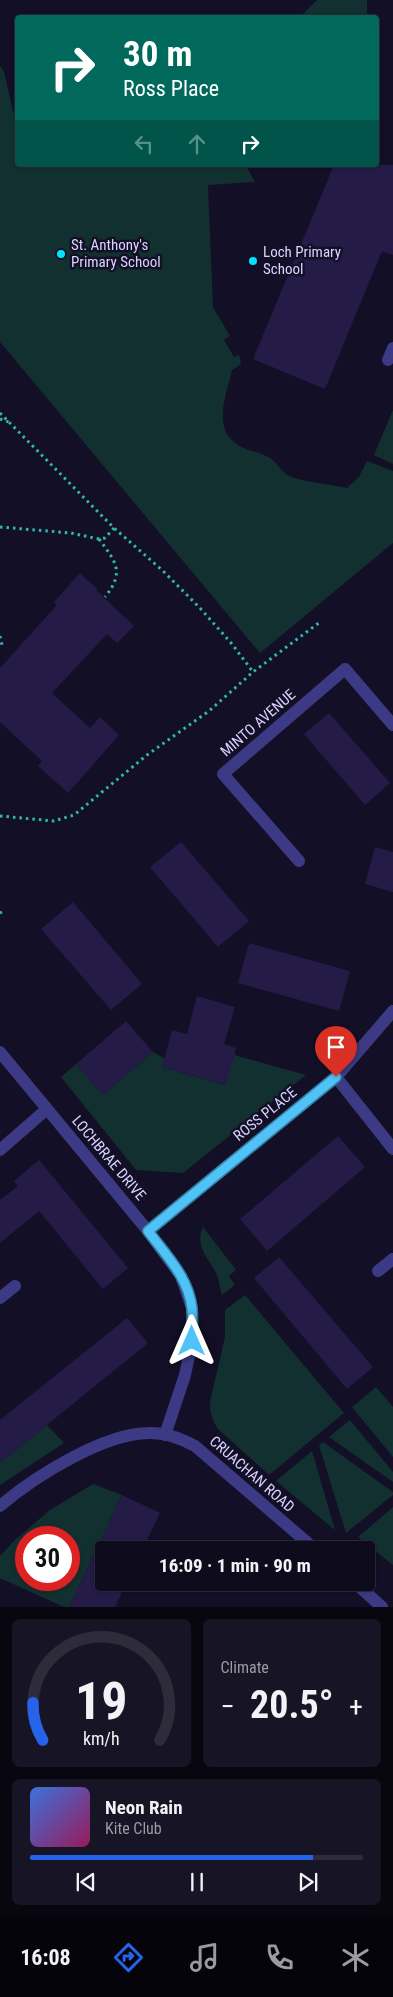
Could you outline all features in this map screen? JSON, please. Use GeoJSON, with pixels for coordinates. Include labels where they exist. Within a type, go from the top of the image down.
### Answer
{"type":"FeatureCollection","features":[{"type":"Feature","properties":{"kind":"street"},"geometry":{"type":"LineString","coordinates":[[388,360],[393,348]]}},
{"type":"Feature","properties":{"kind":"street","name":"MINTO AVENUE"},"geometry":{"type":"LineString","coordinates":[[299,861],[224,774],[345,669],[393,725]]}},
{"type":"Feature","properties":{"kind":"street","name":"ROSS PLACE"},"geometry":{"type":"LineString","coordinates":[[148,1231],[336,1077],[393,1011]]}},
{"type":"Feature","properties":{"kind":"street","name":"LOCHBRAE DRIVE"},"geometry":{"type":"LineString","coordinates":[[0,1052],[148,1231],[181,1276],[192,1308],[190,1349],[185,1375],[165,1435]]}},
{"type":"Feature","properties":{"kind":"street"},"geometry":{"type":"LineString","coordinates":[[336,1077],[393,1149]]}},
{"type":"Feature","properties":{"kind":"street"},"geometry":{"type":"LineString","coordinates":[[0,1150],[47,1109]]}},
{"type":"Feature","properties":{"kind":"street"},"geometry":{"type":"LineString","coordinates":[[378,1271],[393,1259]]}},
{"type":"Feature","properties":{"kind":"street"},"geometry":{"type":"LineString","coordinates":[[0,1298],[15,1286]]}},
{"type":"Feature","properties":{"kind":"street","name":"CRUACHAN ROAD"},"geometry":{"type":"LineString","coordinates":[[0,1506],[18,1491],[83,1453],[108,1442],[139,1434],[152,1433],[165,1435],[195,1446],[306,1541]]}},
{"type":"Feature","properties":{"kind":"street"},"geometry":{"type":"LineString","coordinates":[[364,1591],[382,1607]]}},
{"type":"Feature","properties":{"kind":"path"},"geometry":{"type":"LineString","coordinates":[[0,413],[114,528],[162,570],[199,607],[232,644],[253,672]]}},
{"type":"Feature","properties":{"kind":"path"},"geometry":{"type":"LineString","coordinates":[[0,419],[10,422]]}},
{"type":"Feature","properties":{"kind":"path"},"geometry":{"type":"LineString","coordinates":[[0,527],[71,534],[99,539],[105,538],[114,528]]}},
{"type":"Feature","properties":{"kind":"path"},"geometry":{"type":"LineString","coordinates":[[99,539],[108,550],[118,571],[115,585],[105,596]]}},
{"type":"Feature","properties":{"kind":"path"},"geometry":{"type":"LineString","coordinates":[[0,816],[54,821],[74,815],[147,755],[209,711],[253,672],[320,622]]}},
{"type":"Feature","properties":{"kind":"path"},"geometry":{"type":"LineString","coordinates":[[0,636],[2,645]]}},
{"type":"Feature","properties":{"kind":"green space"},"geometry":{"type":"Polygon","coordinates":[[[317,0],[367,0],[367,15],[302,15],[317,0]]]}},
{"type":"Feature","properties":{"kind":"green space"},"geometry":{"type":"Polygon","coordinates":[[[0,66],[4,72],[15,116],[15,167],[247,167],[255,182],[208,185],[213,307],[230,336],[224,340],[234,357],[239,355],[241,364],[232,370],[227,389],[223,410],[225,429],[230,438],[238,445],[270,458],[286,474],[298,479],[347,488],[359,477],[367,461],[393,471],[393,543],[260,653],[0,342],[0,66]]]}},
{"type":"Feature","properties":{"kind":"green space"},"geometry":{"type":"Polygon","coordinates":[[[393,410],[393,464],[374,455],[393,410]]]}},
{"type":"Feature","properties":{"kind":"green space"},"geometry":{"type":"Polygon","coordinates":[[[153,1052],[164,1058],[162,1067],[225,1085],[234,1055],[306,1075],[183,1173],[136,1170],[61,1077],[76,1064],[103,1095],[153,1052]]]}},
{"type":"Feature","properties":{"kind":"green space"},"geometry":{"type":"Polygon","coordinates":[[[203,1227],[236,1270],[229,1276],[235,1285],[222,1295],[217,1275],[201,1246],[200,1241],[203,1227]]]}},
{"type":"Feature","properties":{"kind":"green space"},"geometry":{"type":"Polygon","coordinates":[[[245,1295],[344,1413],[269,1475],[219,1430],[210,1410],[210,1402],[225,1337],[225,1310],[245,1295]]]}},
{"type":"Feature","properties":{"kind":"green space"},"geometry":{"type":"Polygon","coordinates":[[[376,1387],[393,1407],[393,1457],[352,1407],[376,1387]]]}},
{"type":"Feature","properties":{"kind":"green space"},"geometry":{"type":"Polygon","coordinates":[[[350,1420],[393,1472],[393,1482],[329,1437],[350,1420]]]}},
{"type":"Feature","properties":{"kind":"green space"},"geometry":{"type":"Polygon","coordinates":[[[47,1425],[64,1443],[0,1485],[0,1463],[47,1425]]]}},
{"type":"Feature","properties":{"kind":"green space"},"geometry":{"type":"Polygon","coordinates":[[[323,1442],[393,1492],[393,1495],[346,1533],[319,1445],[323,1442]]]}},
{"type":"Feature","properties":{"kind":"green space"},"geometry":{"type":"Polygon","coordinates":[[[312,1451],[335,1530],[276,1481],[312,1451]]]}},
{"type":"Feature","properties":{"kind":"green space"},"geometry":{"type":"Polygon","coordinates":[[[93,1484],[122,1495],[100,1541],[95,1541],[95,1552],[80,1584],[80,1526],[31,1526],[50,1510],[93,1484]]]}},
{"type":"Feature","properties":{"kind":"green space"},"geometry":{"type":"Polygon","coordinates":[[[393,1507],[393,1565],[375,1551],[375,1541],[363,1541],[358,1537],[393,1507]]]}},
{"type":"Feature","properties":{"kind":"green space"},"geometry":{"type":"Polygon","coordinates":[[[15,1540],[15,1585],[0,1578],[0,1556],[15,1540]]]}},
{"type":"Feature","properties":{"kind":"green space"},"geometry":{"type":"Polygon","coordinates":[[[29,1591],[77,1591],[69,1607],[64,1607],[29,1591]]]}},
{"type":"Feature","properties":{"kind":"building"},"geometry":{"type":"Polygon","coordinates":[[[379,165],[393,165],[393,255],[382,251],[325,389],[253,359],[333,167],[379,167],[379,165]]]}},
{"type":"Feature","properties":{"kind":"building"},"geometry":{"type":"Polygon","coordinates":[[[80,573],[134,626],[117,643],[107,634],[52,693],[90,728],[100,717],[119,735],[68,793],[38,766],[42,761],[0,722],[0,668],[57,605],[54,602],[80,573]]]}},
{"type":"Feature","properties":{"kind":"building"},"geometry":{"type":"Polygon","coordinates":[[[329,713],[390,783],[365,805],[304,734],[329,713]]]}},
{"type":"Feature","properties":{"kind":"building"},"geometry":{"type":"Polygon","coordinates":[[[181,842],[249,921],[218,947],[150,867],[181,842]]]}},
{"type":"Feature","properties":{"kind":"building"},"geometry":{"type":"Polygon","coordinates":[[[375,847],[393,852],[393,892],[365,884],[375,847]]]}},
{"type":"Feature","properties":{"kind":"building"},"geometry":{"type":"Polygon","coordinates":[[[73,902],[142,984],[111,1010],[41,929],[73,902]]]}},
{"type":"Feature","properties":{"kind":"building"},"geometry":{"type":"Polygon","coordinates":[[[249,943],[350,971],[339,1011],[238,983],[249,943]]]}},
{"type":"Feature","properties":{"kind":"building"},"geometry":{"type":"Polygon","coordinates":[[[197,996],[235,1007],[224,1044],[236,1048],[226,1085],[162,1067],[172,1030],[187,1034],[197,996]]]}},
{"type":"Feature","properties":{"kind":"building"},"geometry":{"type":"Polygon","coordinates":[[[126,1021],[153,1052],[103,1095],[76,1064],[126,1021]]]}},
{"type":"Feature","properties":{"kind":"building"},"geometry":{"type":"Polygon","coordinates":[[[338,1136],[365,1167],[267,1251],[240,1219],[338,1136]]]}},
{"type":"Feature","properties":{"kind":"building"},"geometry":{"type":"Polygon","coordinates":[[[39,1160],[128,1268],[103,1289],[39,1211],[0,1243],[0,1200],[18,1186],[14,1181],[39,1160]]]}},
{"type":"Feature","properties":{"kind":"building"},"geometry":{"type":"Polygon","coordinates":[[[279,1257],[373,1367],[347,1389],[254,1278],[279,1257]]]}},
{"type":"Feature","properties":{"kind":"building"},"geometry":{"type":"Polygon","coordinates":[[[127,1318],[148,1343],[0,1463],[0,1420],[127,1318]]]}},
{"type":"Feature","properties":{"kind":"building"},"geometry":{"type":"Polygon","coordinates":[[[122,1495],[160,1513],[146,1541],[100,1541],[122,1495]]]}},
{"type":"Feature","properties":{"kind":"building"},"geometry":{"type":"Polygon","coordinates":[[[95,1552],[95,1591],[123,1591],[115,1607],[69,1607],[77,1591],[80,1591],[80,1584],[95,1552]]]}},
{"type":"Feature","properties":{"kind":"place","name":"St. Anthony's Primary School"},"geometry":{"type":"Point","coordinates":[61,254]}},
{"type":"Feature","properties":{"kind":"place","name":"Loch Primary School"},"geometry":{"type":"Point","coordinates":[253,261]}},
{"type":"Feature","properties":{"kind":"route"},"geometry":{"type":"LineString","coordinates":[[192,1341],[192,1308],[187,1289],[181,1276],[148,1231],[336,1077]]}}]}
